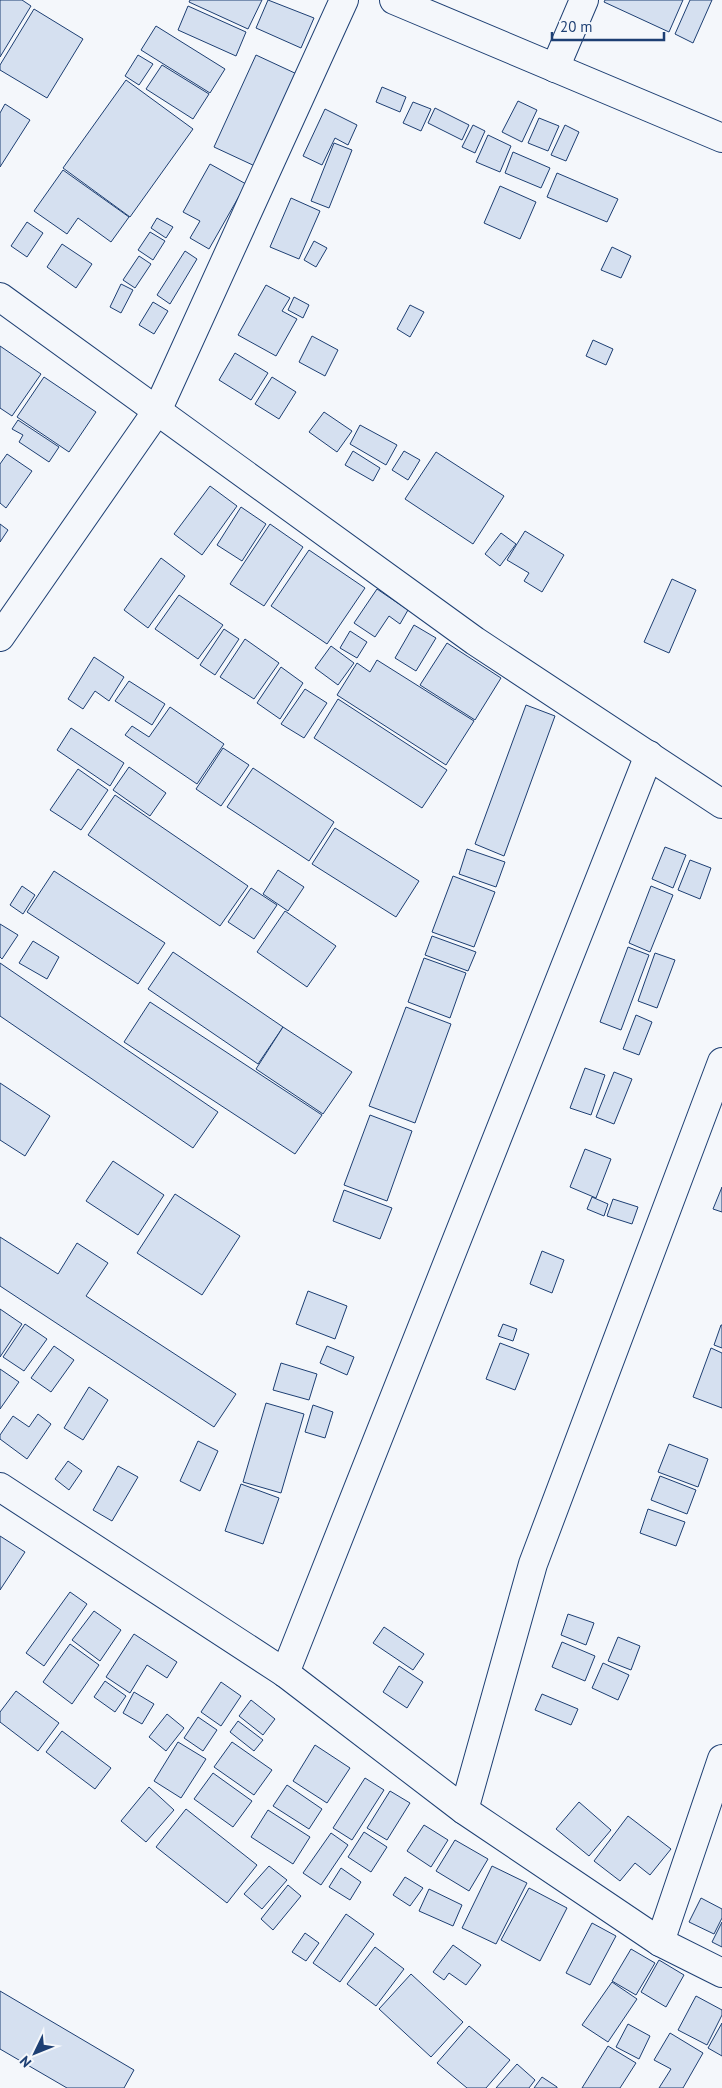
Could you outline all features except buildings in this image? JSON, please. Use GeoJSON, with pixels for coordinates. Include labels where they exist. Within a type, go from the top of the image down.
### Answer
{"type":"FeatureCollection","features":[{"type":"Feature","properties":{"kind":"street"},"geometry":{"type":"LineString","coordinates":[[0,636],[157,411],[344,0]]}},
{"type":"Feature","properties":{"kind":"street"},"geometry":{"type":"LineString","coordinates":[[394,0],[722,138]]}},
{"type":"Feature","properties":{"kind":"street"},"geometry":{"type":"LineString","coordinates":[[555,68],[584,0]]}},
{"type":"Feature","properties":{"kind":"street"},"geometry":{"type":"LineString","coordinates":[[0,297],[475,641],[722,804]]}},
{"type":"Feature","properties":{"kind":"street"},"geometry":{"type":"LineString","coordinates":[[285,1673],[649,756]]}},
{"type":"Feature","properties":{"kind":"street"},"geometry":{"type":"LineString","coordinates":[[464,1810],[533,1564],[722,1062]]}},
{"type":"Feature","properties":{"kind":"street"},"geometry":{"type":"LineString","coordinates":[[0,1487],[285,1673],[464,1810],[660,1942],[722,1973]]}},
{"type":"Feature","properties":{"kind":"street"},"geometry":{"type":"LineString","coordinates":[[660,1942],[722,1759]]}}]}
